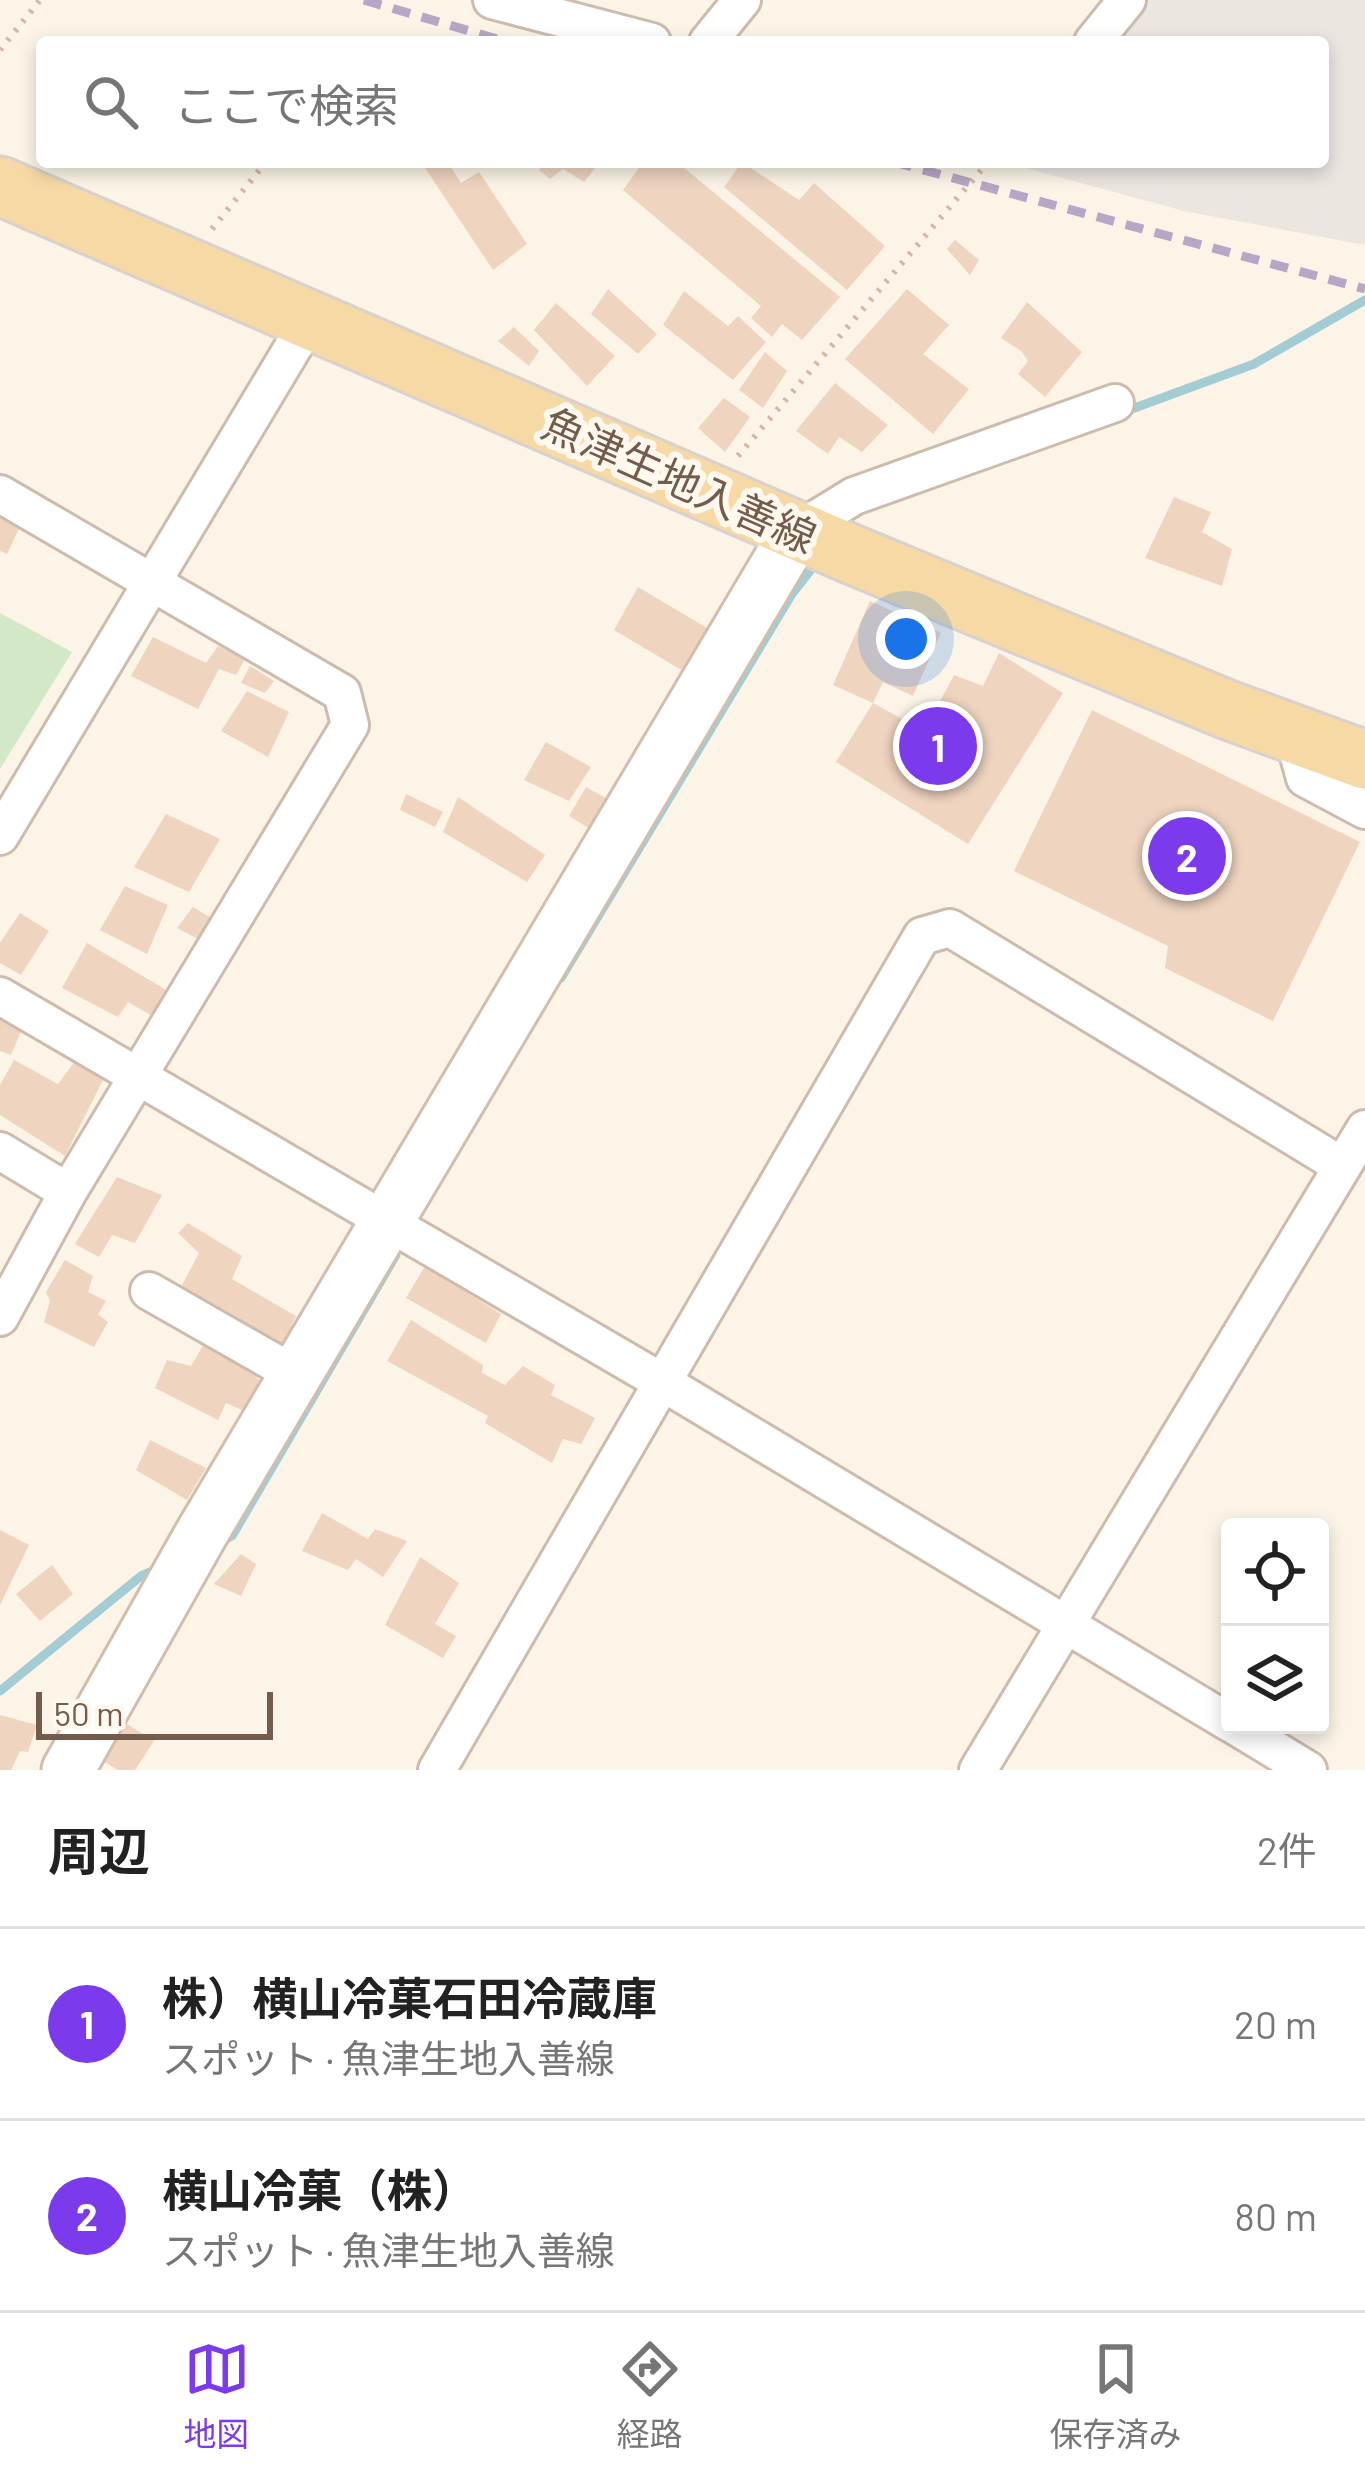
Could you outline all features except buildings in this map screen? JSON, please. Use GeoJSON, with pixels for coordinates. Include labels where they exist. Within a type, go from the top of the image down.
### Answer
{"type":"FeatureCollection","features":[{"type":"Feature","properties":{"kind":"main road","name":"魚津生地入善線"},"geometry":{"type":"LineString","coordinates":[[0,185],[797,531],[1365,760]]}},
{"type":"Feature","properties":{"kind":"street"},"geometry":{"type":"LineString","coordinates":[[492,0],[629,36]]}},
{"type":"Feature","properties":{"kind":"street"},"geometry":{"type":"LineString","coordinates":[[713,36],[742,0]]}},
{"type":"Feature","properties":{"kind":"street"},"geometry":{"type":"LineString","coordinates":[[1098,36],[1127,0]]}},
{"type":"Feature","properties":{"kind":"street"},"geometry":{"type":"LineString","coordinates":[[0,836],[310,319]]}},
{"type":"Feature","properties":{"kind":"street"},"geometry":{"type":"LineString","coordinates":[[68,1770],[296,1375],[797,531],[854,496],[1115,403]]}},
{"type":"Feature","properties":{"kind":"street"},"geometry":{"type":"LineString","coordinates":[[0,494],[342,692],[350,725],[68,1192],[0,1317]]}},
{"type":"Feature","properties":{"kind":"street"},"geometry":{"type":"LineString","coordinates":[[1293,734],[1305,778],[1365,810]]}},
{"type":"Feature","properties":{"kind":"street"},"geometry":{"type":"LineString","coordinates":[[437,1770],[922,936],[950,928],[1342,1166]]}},
{"type":"Feature","properties":{"kind":"street"},"geometry":{"type":"LineString","coordinates":[[0,996],[662,1382],[1221,1717]]}},
{"type":"Feature","properties":{"kind":"street"},"geometry":{"type":"LineString","coordinates":[[979,1770],[1365,1129]]}},
{"type":"Feature","properties":{"kind":"street"},"geometry":{"type":"LineString","coordinates":[[0,1151],[68,1192]]}},
{"type":"Feature","properties":{"kind":"street"},"geometry":{"type":"LineString","coordinates":[[149,1291],[296,1375]]}},
{"type":"Feature","properties":{"kind":"street"},"geometry":{"type":"LineString","coordinates":[[1249,1734],[1308,1770]]}},
{"type":"Feature","properties":{"kind":"path"},"geometry":{"type":"LineString","coordinates":[[0,50],[40,0]]}},
{"type":"Feature","properties":{"kind":"path"},"geometry":{"type":"LineString","coordinates":[[184,265],[261,168]]}},
{"type":"Feature","properties":{"kind":"path"},"geometry":{"type":"LineString","coordinates":[[709,491],[983,168]]}},
{"type":"Feature","properties":{"kind":"shaded area"},"geometry":{"type":"Polygon","coordinates":[[[1142,0],[1365,0],[1365,245],[1184,211],[1025,168],[1329,168],[1329,36],[1113,36],[1142,0]]]}},
{"type":"Feature","properties":{"kind":"green space"},"geometry":{"type":"Polygon","coordinates":[[[0,613],[72,652],[0,769],[0,613]]]}},
{"type":"Feature","properties":{"kind":"waterway"},"geometry":{"type":"LineString","coordinates":[[1121,413],[1254,364],[1365,300]]}},
{"type":"Feature","properties":{"kind":"waterway"},"geometry":{"type":"LineString","coordinates":[[561,978],[792,594],[820,558]]}},
{"type":"Feature","properties":{"kind":"waterway"},"geometry":{"type":"LineString","coordinates":[[221,1541],[232,1536],[396,1255]]}},
{"type":"Feature","properties":{"kind":"waterway"},"geometry":{"type":"LineString","coordinates":[[0,1691],[141,1576],[162,1567]]}},
{"type":"Feature","properties":{"kind":"railway"},"geometry":{"type":"LineString","coordinates":[[364,0],[487,36]]}},
{"type":"Feature","properties":{"kind":"railway"},"geometry":{"type":"LineString","coordinates":[[916,168],[1365,289]]}},
{"type":"Feature","properties":{"kind":"place","name":"株）横山冷菓石田冷蔵庫"},"geometry":{"type":"Point","coordinates":[938,746]}},
{"type":"Feature","properties":{"kind":"place","name":"横山冷菓（株）"},"geometry":{"type":"Point","coordinates":[1187,856]}}]}
